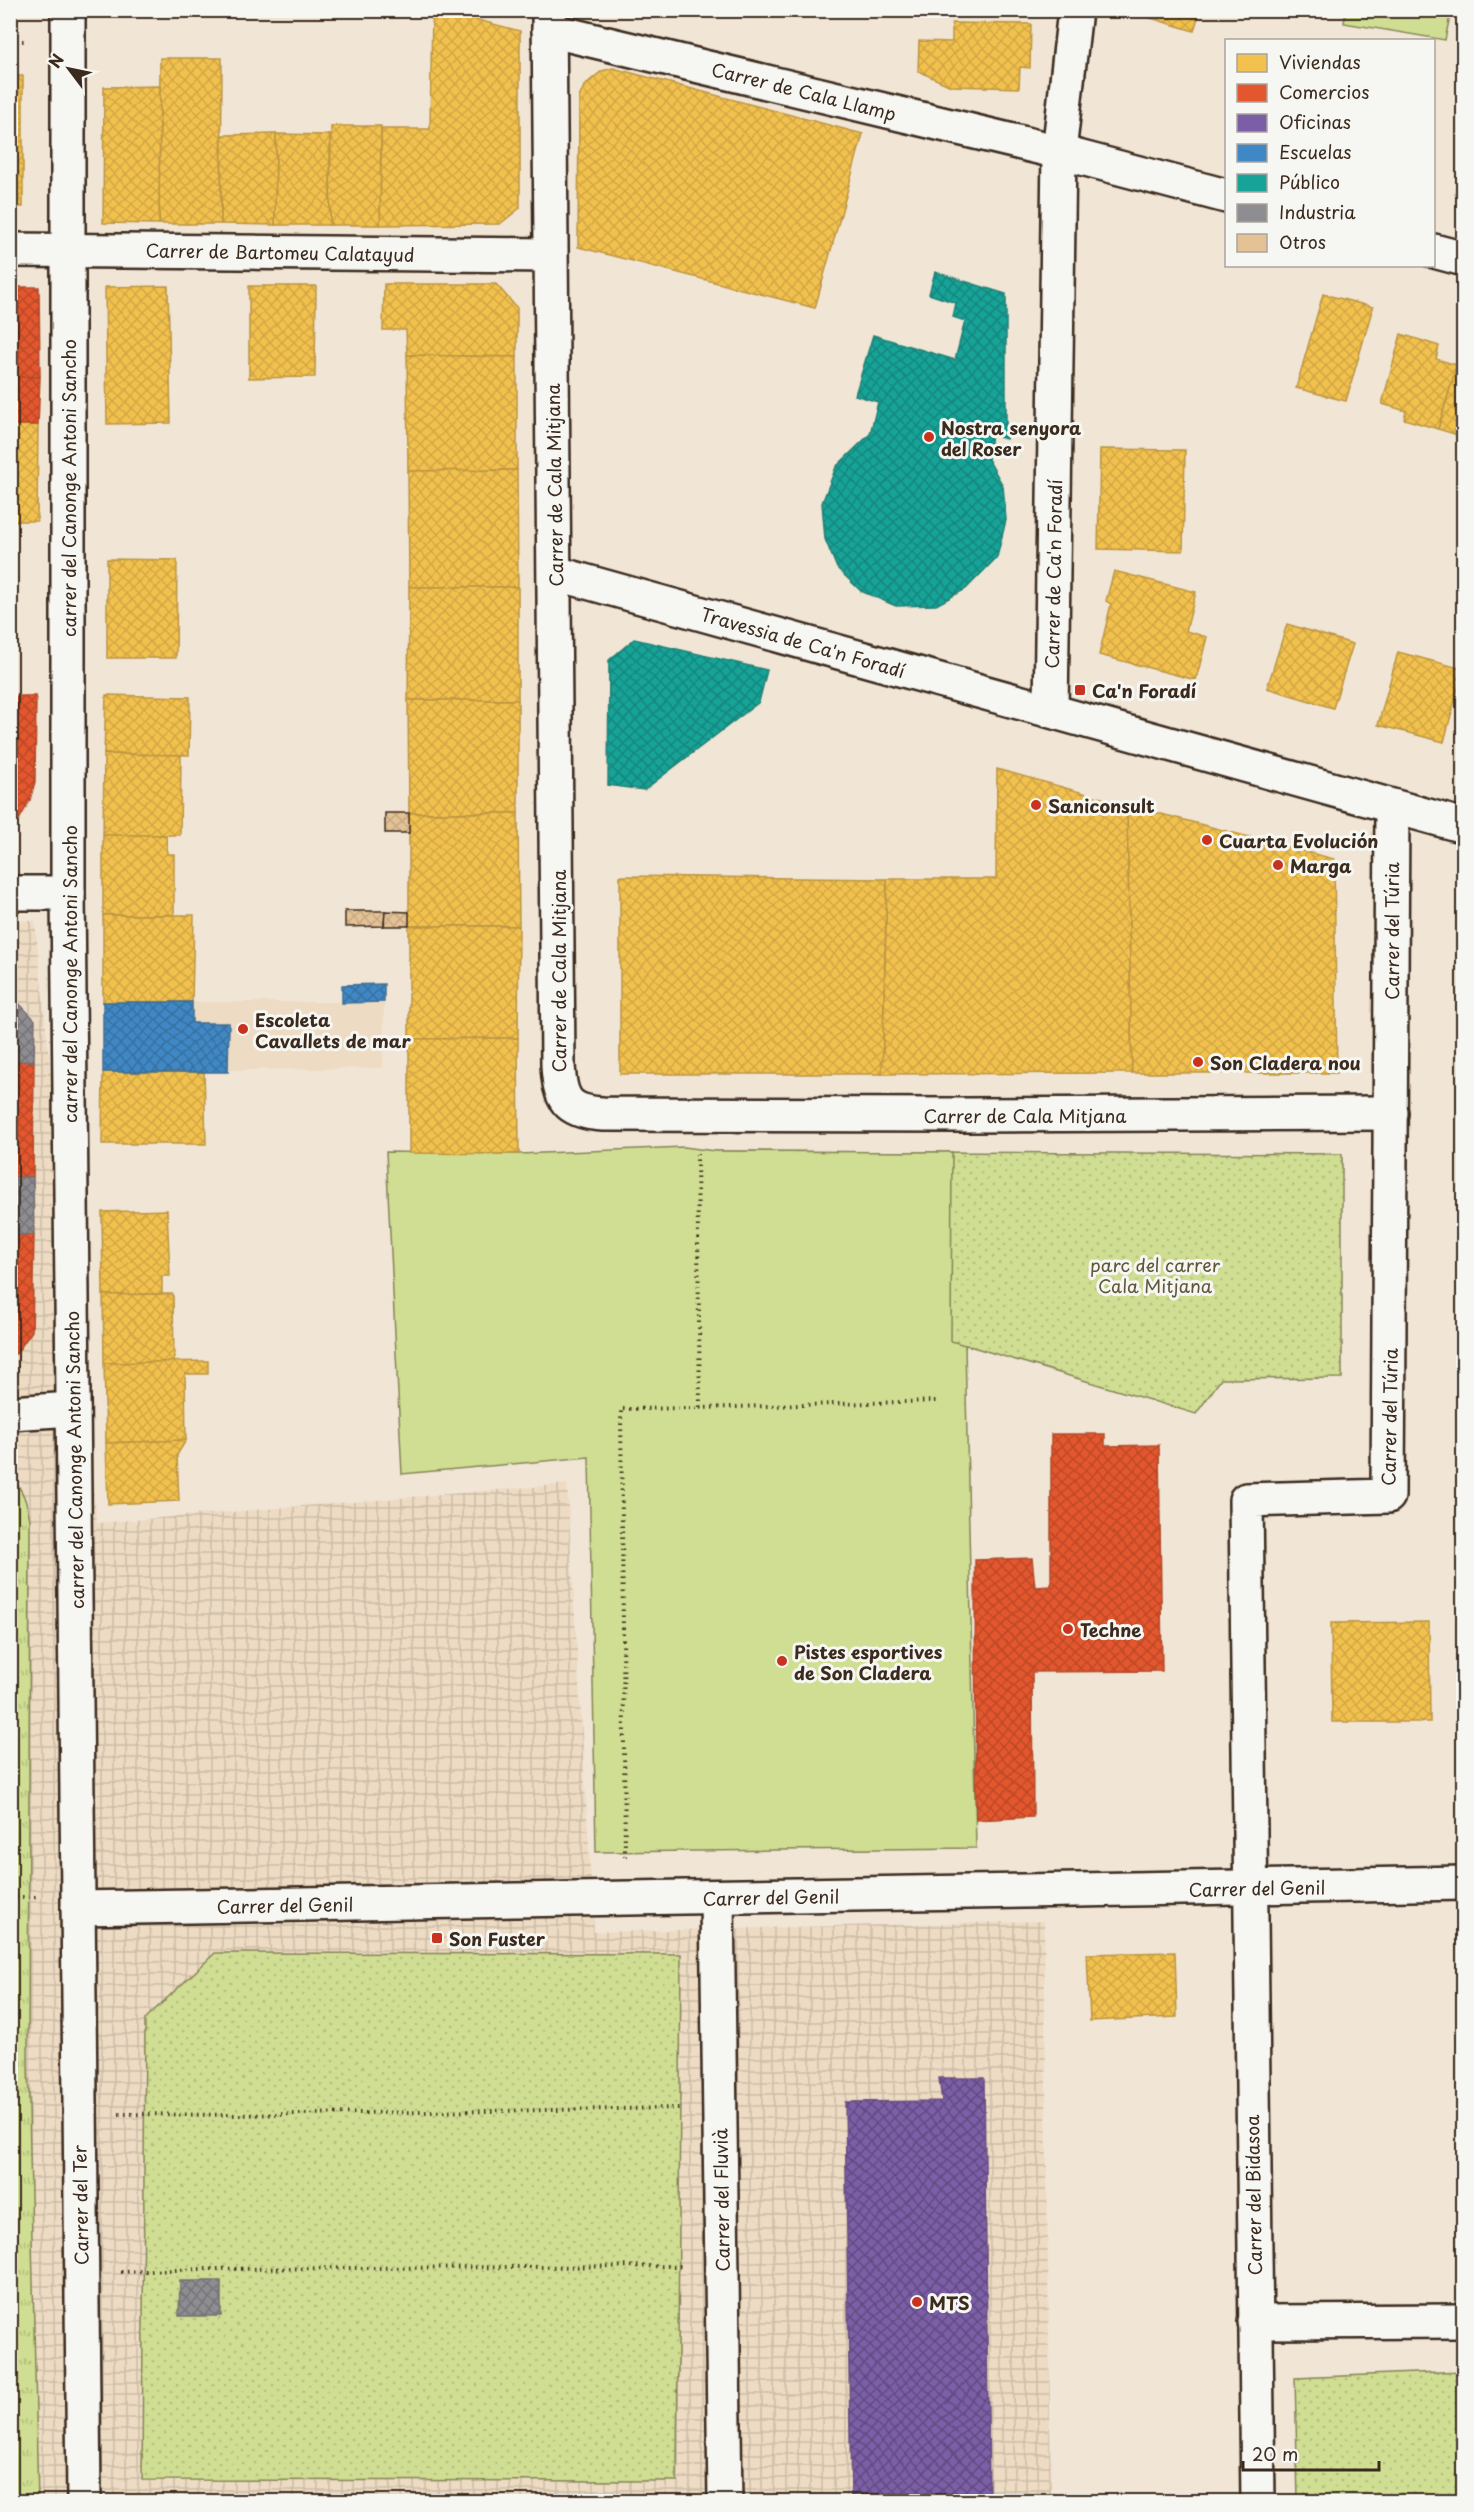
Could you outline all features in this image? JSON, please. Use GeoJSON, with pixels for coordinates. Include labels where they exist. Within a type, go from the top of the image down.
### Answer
{"type":"FeatureCollection","features":[{"type":"Feature","properties":{"kind":"street","name":"Carrer de Ca'n Foradí"},"geometry":{"type":"LineString","coordinates":[[1051,710],[1059,152],[1075,10]]}},
{"type":"Feature","properties":{"kind":"street","name":"Carrer de Cala Llamp"},"geometry":{"type":"LineString","coordinates":[[549,20],[1225,195]]}},
{"type":"Feature","properties":{"kind":"street","name":"Carrer de Cala Mitjana"},"geometry":{"type":"LineString","coordinates":[[549,20],[560,1087],[569,1105],[580,1111],[592,1113],[1391,1113]]}},
{"type":"Feature","properties":{"kind":"street","name":"carrer del Canonge Antoni Sancho"},"geometry":{"type":"LineString","coordinates":[[69,26],[68,893],[78,1908]]}},
{"type":"Feature","properties":{"kind":"street","name":"Carrer de Bartomeu Calatayud"},"geometry":{"type":"LineString","coordinates":[[10,250],[550,255]]}},
{"type":"Feature","properties":{"kind":"street"},"geometry":{"type":"LineString","coordinates":[[1435,251],[1464,259]]}},
{"type":"Feature","properties":{"kind":"street","name":"Travessia de Ca'n Foradí"},"geometry":{"type":"LineString","coordinates":[[555,573],[1051,710]]}},
{"type":"Feature","properties":{"kind":"street"},"geometry":{"type":"LineString","coordinates":[[1051,710],[1464,826]]}},
{"type":"Feature","properties":{"kind":"street","name":"Carrer del Túria"},"geometry":{"type":"LineString","coordinates":[[1249,1888],[1246,1500],[1388,1496],[1392,807]]}},
{"type":"Feature","properties":{"kind":"street"},"geometry":{"type":"LineString","coordinates":[[10,893],[68,893]]}},
{"type":"Feature","properties":{"kind":"street"},"geometry":{"type":"LineString","coordinates":[[10,1413],[73,1409]]}},
{"type":"Feature","properties":{"kind":"street","name":"Carrer del Genil"},"geometry":{"type":"LineString","coordinates":[[78,1908],[625,1900],[1464,1883]]}},
{"type":"Feature","properties":{"kind":"street","name":"Carrer del Bidasoa"},"geometry":{"type":"LineString","coordinates":[[1249,1888],[1258,2502]]}},
{"type":"Feature","properties":{"kind":"street","name":"Carrer del Fluvià"},"geometry":{"type":"LineString","coordinates":[[717,1898],[725,2502]]}},
{"type":"Feature","properties":{"kind":"street","name":"Carrer del Ter"},"geometry":{"type":"LineString","coordinates":[[78,1908],[84,2502]]}},
{"type":"Feature","properties":{"kind":"street"},"geometry":{"type":"LineString","coordinates":[[1255,2322],[1464,2320]]}},
{"type":"Feature","properties":{"kind":"path"},"geometry":{"type":"LineString","coordinates":[[697,1114],[700,1408]]}},
{"type":"Feature","properties":{"kind":"path"},"geometry":{"type":"LineString","coordinates":[[625,1900],[621,1409],[937,1401]]}},
{"type":"Feature","properties":{"kind":"path"},"geometry":{"type":"LineString","coordinates":[[80,2114],[235,2115],[720,2107]]}},
{"type":"Feature","properties":{"kind":"path"},"geometry":{"type":"LineString","coordinates":[[81,2274],[213,2269],[722,2266]]}},
{"type":"Feature","properties":{"kind":"shaded area","name":"Son Fuster"},"geometry":{"type":"Polygon","coordinates":[[[10,921],[35,921],[97,1523],[567,1484],[594,1932],[1044,1921],[1051,2501],[11,2502],[10,921]]]}},
{"type":"Feature","properties":{"kind":"shaded area","name":"Escoleta Cavallets de mar"},"geometry":{"type":"Polygon","coordinates":[[[103,1002],[384,1002],[383,1068],[103,1072],[103,1002]]]}},
{"type":"Feature","properties":{"kind":"green space"},"geometry":{"type":"Polygon","coordinates":[[[1346,10],[1451,11],[1445,40],[1344,23],[1346,10]]]}},
{"type":"Feature","properties":{"kind":"green space","name":"Pistes esportives de Son Cladera"},"geometry":{"type":"Polygon","coordinates":[[[684,1147],[715,1151],[952,1152],[951,1341],[965,1345],[976,1848],[596,1852],[589,1457],[402,1474],[386,1152],[519,1154],[684,1147]]]}},
{"type":"Feature","properties":{"kind":"green space","name":"parc del carrer Cala Mitjana"},"geometry":{"type":"Polygon","coordinates":[[[715,1151],[1342,1154],[1342,1378],[1221,1379],[1196,1414],[966,1345],[949,1393],[715,1151]]]}},
{"type":"Feature","properties":{"kind":"green space"},"geometry":{"type":"Polygon","coordinates":[[[11,1476],[24,1496],[30,1520],[28,2062],[38,2502],[10,2501],[11,1476]]]}},
{"type":"Feature","properties":{"kind":"green space"},"geometry":{"type":"Polygon","coordinates":[[[215,1953],[681,1954],[677,2481],[142,2480],[145,2019],[215,1953]]]}},
{"type":"Feature","properties":{"kind":"green space"},"geometry":{"type":"Polygon","coordinates":[[[1463,2371],[1463,2501],[1298,2501],[1295,2378],[1463,2371]]]}},
{"type":"Feature","properties":{"kind":"building: Viviendas"},"geometry":{"type":"Polygon","coordinates":[[[432,10],[440,10],[520,31],[520,208],[500,224],[380,225],[381,129],[430,129],[432,10]]]}},
{"type":"Feature","properties":{"kind":"building: Viviendas"},"geometry":{"type":"Polygon","coordinates":[[[1124,10],[1200,10],[1194,31],[1124,10]]]}},
{"type":"Feature","properties":{"kind":"building: Viviendas"},"geometry":{"type":"Polygon","coordinates":[[[952,23],[1031,24],[1030,68],[1020,67],[1019,88],[951,86],[918,71],[919,41],[952,42],[952,23]]]}},
{"type":"Feature","properties":{"kind":"building: Viviendas"},"geometry":{"type":"Polygon","coordinates":[[[160,58],[222,58],[221,224],[159,224],[160,58]]]}},
{"type":"Feature","properties":{"kind":"building: Viviendas"},"geometry":{"type":"Polygon","coordinates":[[[613,68],[863,134],[815,308],[578,247],[579,98],[584,86],[593,78],[602,71],[613,68]]]}},
{"type":"Feature","properties":{"kind":"building: Viviendas"},"geometry":{"type":"Polygon","coordinates":[[[10,76],[23,76],[23,207],[10,207],[10,76]]]}},
{"type":"Feature","properties":{"kind":"building: Viviendas"},"geometry":{"type":"Polygon","coordinates":[[[160,86],[159,224],[103,223],[104,87],[160,86]]]}},
{"type":"Feature","properties":{"kind":"building: Viviendas"},"geometry":{"type":"Polygon","coordinates":[[[331,126],[381,126],[380,225],[330,225],[331,126]]]}},
{"type":"Feature","properties":{"kind":"building: Viviendas"},"geometry":{"type":"Polygon","coordinates":[[[276,134],[330,135],[330,225],[275,225],[276,134]]]}},
{"type":"Feature","properties":{"kind":"building: Viviendas"},"geometry":{"type":"Polygon","coordinates":[[[276,134],[275,225],[221,224],[222,135],[276,134]]]}},
{"type":"Feature","properties":{"kind":"building: Viviendas"},"geometry":{"type":"Polygon","coordinates":[[[1464,160],[1464,196],[1455,194],[1464,160]]]}},
{"type":"Feature","properties":{"kind":"building: Viviendas"},"geometry":{"type":"Polygon","coordinates":[[[384,284],[496,284],[517,308],[517,357],[407,355],[406,330],[383,330],[384,284]]]}},
{"type":"Feature","properties":{"kind":"building: Viviendas"},"geometry":{"type":"Polygon","coordinates":[[[168,286],[171,423],[107,424],[105,287],[168,286]]]}},
{"type":"Feature","properties":{"kind":"building: Viviendas"},"geometry":{"type":"Polygon","coordinates":[[[249,286],[316,286],[315,377],[249,378],[249,286]]]}},
{"type":"Feature","properties":{"kind":"building: Viviendas"},"geometry":{"type":"Polygon","coordinates":[[[1323,294],[1373,307],[1346,401],[1296,388],[1323,294]]]}},
{"type":"Feature","properties":{"kind":"building: Viviendas"},"geometry":{"type":"Polygon","coordinates":[[[1401,334],[1439,346],[1436,359],[1457,365],[1438,429],[1404,419],[1406,411],[1382,404],[1401,334]]]}},
{"type":"Feature","properties":{"kind":"building: Viviendas"},"geometry":{"type":"Polygon","coordinates":[[[407,355],[517,357],[517,470],[408,471],[407,355]]]}},
{"type":"Feature","properties":{"kind":"building: Viviendas"},"geometry":{"type":"Polygon","coordinates":[[[1457,365],[1464,367],[1464,437],[1438,429],[1457,365]]]}},
{"type":"Feature","properties":{"kind":"building: Viviendas"},"geometry":{"type":"Polygon","coordinates":[[[10,425],[38,425],[37,521],[10,521],[10,425]]]}},
{"type":"Feature","properties":{"kind":"building: Viviendas"},"geometry":{"type":"Polygon","coordinates":[[[1100,449],[1185,450],[1183,551],[1098,549],[1100,449]]]}},
{"type":"Feature","properties":{"kind":"building: Viviendas"},"geometry":{"type":"Polygon","coordinates":[[[517,470],[518,587],[409,587],[408,471],[517,470]]]}},
{"type":"Feature","properties":{"kind":"building: Viviendas"},"geometry":{"type":"Polygon","coordinates":[[[107,559],[177,560],[176,658],[107,658],[107,559]]]}},
{"type":"Feature","properties":{"kind":"building: Viviendas"},"geometry":{"type":"Polygon","coordinates":[[[1114,571],[1196,592],[1186,631],[1207,637],[1196,680],[1099,655],[1111,604],[1106,601],[1114,571]]]}},
{"type":"Feature","properties":{"kind":"building: Viviendas"},"geometry":{"type":"Polygon","coordinates":[[[409,587],[518,587],[518,700],[408,700],[409,587]]]}},
{"type":"Feature","properties":{"kind":"building: Viviendas"},"geometry":{"type":"Polygon","coordinates":[[[1287,624],[1353,644],[1333,708],[1267,688],[1287,624]]]}},
{"type":"Feature","properties":{"kind":"building: Viviendas"},"geometry":{"type":"Polygon","coordinates":[[[1398,652],[1463,669],[1444,742],[1378,725],[1398,652]]]}},
{"type":"Feature","properties":{"kind":"building: Viviendas"},"geometry":{"type":"Polygon","coordinates":[[[106,695],[190,697],[189,755],[104,754],[106,695]]]}},
{"type":"Feature","properties":{"kind":"building: Viviendas"},"geometry":{"type":"Polygon","coordinates":[[[408,700],[518,700],[518,813],[409,813],[408,700]]]}},
{"type":"Feature","properties":{"kind":"building: Viviendas"},"geometry":{"type":"Polygon","coordinates":[[[104,754],[181,755],[180,835],[103,835],[104,754]]]}},
{"type":"Feature","properties":{"kind":"building: Viviendas"},"geometry":{"type":"Polygon","coordinates":[[[997,769],[1127,805],[1132,1073],[882,1074],[887,879],[996,879],[997,769]]]}},
{"type":"Feature","properties":{"kind":"building: Viviendas"},"geometry":{"type":"Polygon","coordinates":[[[1127,805],[1334,859],[1337,1073],[1132,1073],[1127,805]]]}},
{"type":"Feature","properties":{"kind":"building: Viviendas"},"geometry":{"type":"Polygon","coordinates":[[[409,813],[518,813],[519,926],[409,926],[409,813]]]}},
{"type":"Feature","properties":{"kind":"building: Viviendas"},"geometry":{"type":"Polygon","coordinates":[[[103,835],[166,835],[167,854],[174,854],[174,915],[103,915],[103,835]]]}},
{"type":"Feature","properties":{"kind":"building: Viviendas"},"geometry":{"type":"Polygon","coordinates":[[[620,876],[887,879],[882,1074],[620,1074],[620,876]]]}},
{"type":"Feature","properties":{"kind":"building: Viviendas"},"geometry":{"type":"Polygon","coordinates":[[[103,915],[194,915],[192,1002],[103,1002],[103,915]]]}},
{"type":"Feature","properties":{"kind":"building: Viviendas"},"geometry":{"type":"Polygon","coordinates":[[[409,926],[519,926],[518,1038],[409,1039],[409,926]]]}},
{"type":"Feature","properties":{"kind":"building: Viviendas"},"geometry":{"type":"Polygon","coordinates":[[[518,1038],[519,1154],[409,1153],[409,1039],[518,1038]]]}},
{"type":"Feature","properties":{"kind":"building: Viviendas"},"geometry":{"type":"Polygon","coordinates":[[[103,1072],[204,1072],[206,1144],[102,1144],[103,1072]]]}},
{"type":"Feature","properties":{"kind":"building: Viviendas"},"geometry":{"type":"Polygon","coordinates":[[[167,1210],[170,1276],[162,1276],[162,1294],[103,1295],[102,1212],[167,1210]]]}},
{"type":"Feature","properties":{"kind":"building: Viviendas"},"geometry":{"type":"Polygon","coordinates":[[[173,1294],[174,1362],[104,1363],[103,1295],[173,1294]]]}},
{"type":"Feature","properties":{"kind":"building: Viviendas"},"geometry":{"type":"Polygon","coordinates":[[[208,1361],[208,1374],[185,1374],[186,1440],[106,1443],[104,1363],[208,1361]]]}},
{"type":"Feature","properties":{"kind":"building: Viviendas"},"geometry":{"type":"Polygon","coordinates":[[[186,1440],[177,1455],[179,1501],[108,1504],[106,1443],[186,1440]]]}},
{"type":"Feature","properties":{"kind":"building: Viviendas"},"geometry":{"type":"Polygon","coordinates":[[[1429,1622],[1430,1722],[1332,1722],[1331,1623],[1429,1622]]]}},
{"type":"Feature","properties":{"kind":"building: Viviendas"},"geometry":{"type":"Polygon","coordinates":[[[1175,1952],[1177,2017],[1090,2021],[1087,1954],[1175,1952]]]}},
{"type":"Feature","properties":{"kind":"building: Comercios"},"geometry":{"type":"Polygon","coordinates":[[[10,287],[39,287],[40,377],[10,377],[10,287]]]}},
{"type":"Feature","properties":{"kind":"building: Comercios"},"geometry":{"type":"Polygon","coordinates":[[[10,377],[40,377],[38,425],[10,425],[10,377]]]}},
{"type":"Feature","properties":{"kind":"building: Comercios"},"geometry":{"type":"Polygon","coordinates":[[[10,696],[36,696],[35,782],[30,800],[19,820],[10,826],[10,696]]]}},
{"type":"Feature","properties":{"kind":"building: Comercios"},"geometry":{"type":"Polygon","coordinates":[[[10,1061],[34,1061],[33,1177],[10,1177],[10,1061]]]}},
{"type":"Feature","properties":{"kind":"building: Comercios"},"geometry":{"type":"Polygon","coordinates":[[[10,1235],[34,1235],[32,1331],[16,1354],[10,1354],[10,1235]]]}},
{"type":"Feature","properties":{"kind":"building: Comercios","name":"Techne"},"geometry":{"type":"Polygon","coordinates":[[[1051,1434],[1105,1434],[1105,1446],[1159,1445],[1162,1671],[1032,1672],[1033,1817],[976,1820],[975,1560],[1032,1558],[1035,1587],[1051,1586],[1051,1434]]]}},
{"type":"Feature","properties":{"kind":"building: Oficinas","name":"MTS"},"geometry":{"type":"Polygon","coordinates":[[[939,2078],[984,2078],[989,2502],[851,2502],[845,2102],[942,2101],[939,2078]]]}},
{"type":"Feature","properties":{"kind":"building: Escuelas"},"geometry":{"type":"Polygon","coordinates":[[[384,984],[384,1002],[342,1003],[342,985],[384,984]]]}},
{"type":"Feature","properties":{"kind":"building: Escuelas"},"geometry":{"type":"Polygon","coordinates":[[[103,1002],[192,1002],[192,1023],[229,1023],[228,1072],[103,1072],[103,1002]]]}},
{"type":"Feature","properties":{"kind":"building: Público","name":"Nostra senyora del Roser"},"geometry":{"type":"Polygon","coordinates":[[[935,272],[1006,294],[1006,439],[992,435],[988,459],[1003,486],[1006,520],[997,557],[966,589],[936,605],[896,606],[861,591],[837,568],[825,539],[822,503],[836,467],[870,434],[878,402],[855,395],[873,335],[955,360],[965,321],[953,317],[956,303],[929,294],[935,272]]]}},
{"type":"Feature","properties":{"kind":"building: Público"},"geometry":{"type":"Polygon","coordinates":[[[634,639],[767,670],[759,702],[644,790],[608,785],[609,660],[634,639]]]}},
{"type":"Feature","properties":{"kind":"building: Industria"},"geometry":{"type":"Polygon","coordinates":[[[10,994],[35,1020],[34,1061],[10,1061],[10,994]]]}},
{"type":"Feature","properties":{"kind":"building: Industria"},"geometry":{"type":"Polygon","coordinates":[[[10,1177],[33,1177],[34,1235],[10,1235],[10,1177]]]}},
{"type":"Feature","properties":{"kind":"building: Industria"},"geometry":{"type":"Polygon","coordinates":[[[180,2281],[221,2281],[221,2316],[179,2316],[180,2281]]]}},
{"type":"Feature","properties":{"kind":"building: Otros"},"geometry":{"type":"Polygon","coordinates":[[[385,813],[409,813],[409,833],[385,833],[385,813]]]}},
{"type":"Feature","properties":{"kind":"building: Otros"},"geometry":{"type":"Polygon","coordinates":[[[345,911],[385,911],[384,926],[345,927],[345,911]]]}},
{"type":"Feature","properties":{"kind":"building: Otros"},"geometry":{"type":"Polygon","coordinates":[[[385,911],[409,912],[409,926],[384,926],[385,911]]]}},
{"type":"Feature","properties":{"kind":"place","name":"Nostra senyora del Roser"},"geometry":{"type":"Point","coordinates":[929,437]}},
{"type":"Feature","properties":{"kind":"place","name":"Ca'n Foradí"},"geometry":{"type":"Point","coordinates":[1080,690]}},
{"type":"Feature","properties":{"kind":"place","name":"Saniconsult"},"geometry":{"type":"Point","coordinates":[1036,805]}},
{"type":"Feature","properties":{"kind":"place","name":"Cuarta Evolución"},"geometry":{"type":"Point","coordinates":[1207,840]}},
{"type":"Feature","properties":{"kind":"place","name":"Marga"},"geometry":{"type":"Point","coordinates":[1278,865]}},
{"type":"Feature","properties":{"kind":"place","name":"Escoleta Cavallets de mar"},"geometry":{"type":"Point","coordinates":[243,1029]}},
{"type":"Feature","properties":{"kind":"place","name":"Son Cladera nou"},"geometry":{"type":"Point","coordinates":[1198,1062]}},
{"type":"Feature","properties":{"kind":"place","name":"Techne"},"geometry":{"type":"Point","coordinates":[1068,1629]}},
{"type":"Feature","properties":{"kind":"place","name":"Pistes esportives de Son Cladera"},"geometry":{"type":"Point","coordinates":[782,1661]}},
{"type":"Feature","properties":{"kind":"place","name":"Son Fuster"},"geometry":{"type":"Point","coordinates":[437,1938]}},
{"type":"Feature","properties":{"kind":"place","name":"MTS"},"geometry":{"type":"Point","coordinates":[917,2302]}}]}
